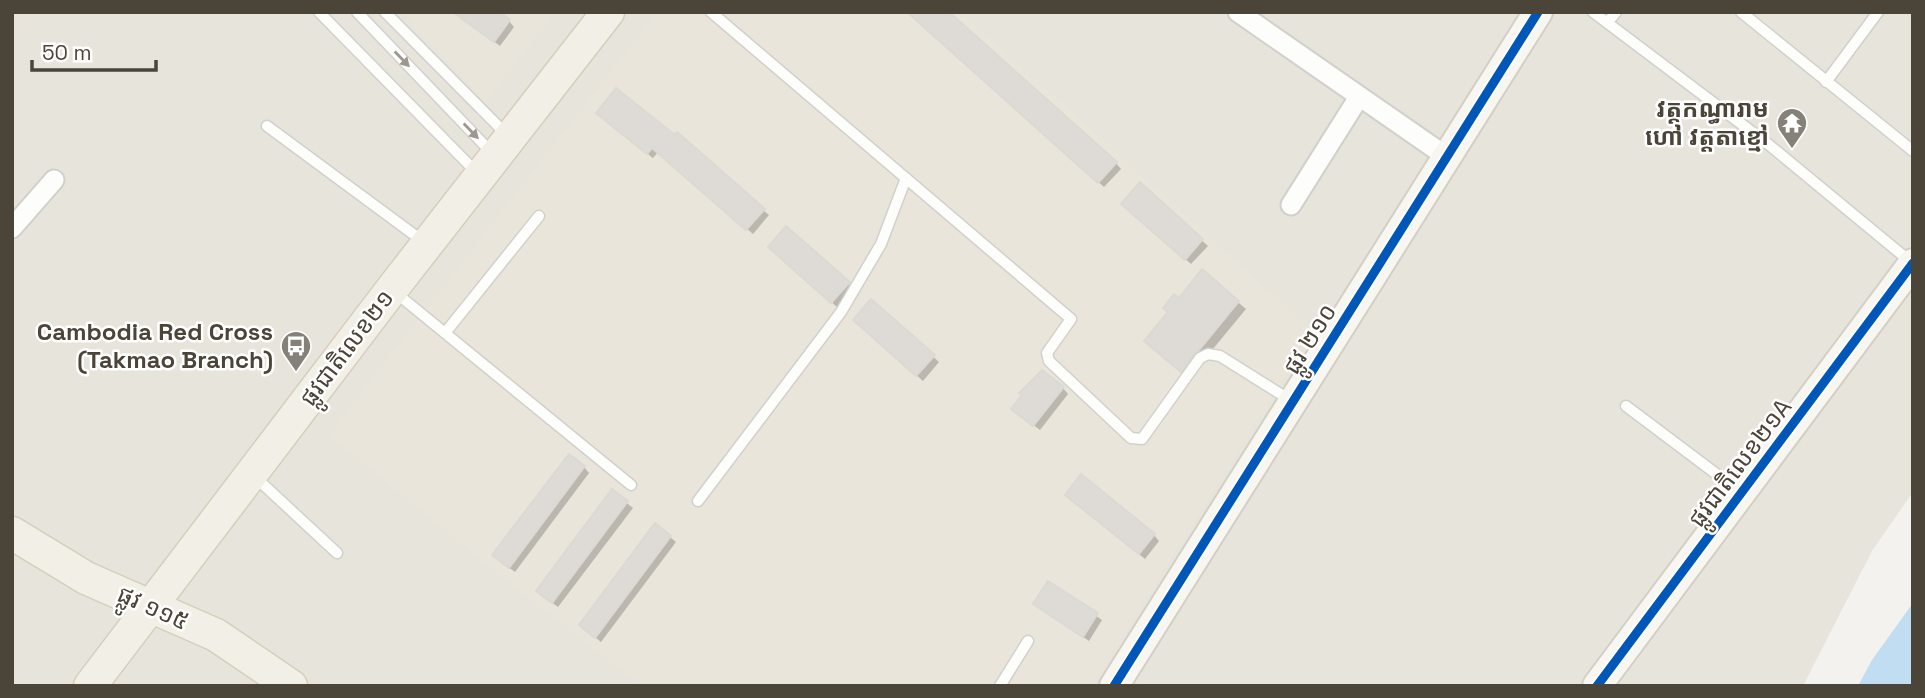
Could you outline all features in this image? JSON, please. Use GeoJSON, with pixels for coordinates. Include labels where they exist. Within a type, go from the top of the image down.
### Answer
{"type":"FeatureCollection","features":[{"type":"Feature","properties":{"kind":"main road","name":"ផ្លូវជាតិលេខ២១"},"geometry":{"type":"LineString","coordinates":[[90,686],[494,156],[608,12]]}},
{"type":"Feature","properties":{"kind":"main road","name":"ផ្លូវ ១១៥"},"geometry":{"type":"LineString","coordinates":[[12,533],[86,578],[216,635],[291,686]]}},
{"type":"Feature","properties":{"kind":"street"},"geometry":{"type":"LineString","coordinates":[[1238,12],[1447,157]]}},
{"type":"Feature","properties":{"kind":"street","name":"ផ្លូវ ២១០"},"geometry":{"type":"LineString","coordinates":[[1114,686],[1538,12]]}},
{"type":"Feature","properties":{"kind":"street"},"geometry":{"type":"LineString","coordinates":[[1291,205],[1359,97]]}},
{"type":"Feature","properties":{"kind":"street"},"geometry":{"type":"LineString","coordinates":[[12,228],[54,180]]}},
{"type":"Feature","properties":{"kind":"street","name":"ផ្លូវជាតិលេខ២១A"},"geometry":{"type":"LineString","coordinates":[[1597,686],[1912,263]]}},
{"type":"Feature","properties":{"kind":"lane"},"geometry":{"type":"LineString","coordinates":[[319,12],[494,156]]}},
{"type":"Feature","properties":{"kind":"lane"},"geometry":{"type":"LineString","coordinates":[[357,12],[494,156]]}},
{"type":"Feature","properties":{"kind":"lane"},"geometry":{"type":"LineString","coordinates":[[385,12],[494,156]]}},
{"type":"Feature","properties":{"kind":"lane"},"geometry":{"type":"LineString","coordinates":[[711,12],[1071,319],[1047,353],[1049,361],[1131,438],[1142,439],[1200,358],[1208,354],[1220,356],[1293,402]]}},
{"type":"Feature","properties":{"kind":"lane"},"geometry":{"type":"LineString","coordinates":[[1593,12],[1768,144],[1912,263]]}},
{"type":"Feature","properties":{"kind":"lane"},"geometry":{"type":"LineString","coordinates":[[1607,23],[1616,12]]}},
{"type":"Feature","properties":{"kind":"lane"},"geometry":{"type":"LineString","coordinates":[[1741,12],[1913,151]]}},
{"type":"Feature","properties":{"kind":"lane"},"geometry":{"type":"LineString","coordinates":[[1826,82],[1878,12]]}},
{"type":"Feature","properties":{"kind":"lane"},"geometry":{"type":"LineString","coordinates":[[267,126],[427,244]]}},
{"type":"Feature","properties":{"kind":"lane"},"geometry":{"type":"LineString","coordinates":[[698,501],[841,312],[881,244],[906,178]]}},
{"type":"Feature","properties":{"kind":"lane"},"geometry":{"type":"LineString","coordinates":[[444,333],[539,216]]}},
{"type":"Feature","properties":{"kind":"lane"},"geometry":{"type":"LineString","coordinates":[[392,289],[631,485]]}},
{"type":"Feature","properties":{"kind":"lane"},"geometry":{"type":"LineString","coordinates":[[1626,406],[1742,493]]}},
{"type":"Feature","properties":{"kind":"lane"},"geometry":{"type":"LineString","coordinates":[[251,474],[337,553]]}},
{"type":"Feature","properties":{"kind":"lane"},"geometry":{"type":"LineString","coordinates":[[1000,686],[1028,641]]}},
{"type":"Feature","properties":{"kind":"shaded area"},"geometry":{"type":"Polygon","coordinates":[[[12,12],[1913,12],[1913,492],[1872,551],[1803,686],[12,686],[12,12]]]}},
{"type":"Feature","properties":{"kind":"shaded area"},"geometry":{"type":"Polygon","coordinates":[[[403,12],[556,12],[485,102],[403,12]]]}},
{"type":"Feature","properties":{"kind":"shaded area"},"geometry":{"type":"Polygon","coordinates":[[[657,12],[960,12],[1314,331],[1091,686],[641,686],[487,565],[329,435],[657,12]]]}},
{"type":"Feature","properties":{"kind":"water"},"geometry":{"type":"Polygon","coordinates":[[[1913,603],[1913,686],[1858,686],[1872,660],[1913,603]]]}},
{"type":"Feature","properties":{"kind":"building"},"geometry":{"type":"Polygon","coordinates":[[[453,12],[500,12],[510,20],[494,42],[453,12]]]}},
{"type":"Feature","properties":{"kind":"building"},"geometry":{"type":"Polygon","coordinates":[[[907,12],[949,12],[1117,162],[1098,183],[907,12]]]}},
{"type":"Feature","properties":{"kind":"building"},"geometry":{"type":"Polygon","coordinates":[[[616,88],[675,135],[677,132],[765,209],[746,230],[652,148],[647,154],[596,113],[616,88]]]}},
{"type":"Feature","properties":{"kind":"building"},"geometry":{"type":"Polygon","coordinates":[[[1140,182],[1203,239],[1185,260],[1121,204],[1140,182]]]}},
{"type":"Feature","properties":{"kind":"building"},"geometry":{"type":"Polygon","coordinates":[[[786,226],[850,282],[831,303],[768,247],[786,226]]]}},
{"type":"Feature","properties":{"kind":"building"},"geometry":{"type":"Polygon","coordinates":[[[1202,269],[1239,301],[1181,372],[1144,341],[1168,312],[1163,308],[1174,294],[1179,298],[1202,269]]]}},
{"type":"Feature","properties":{"kind":"building"},"geometry":{"type":"Polygon","coordinates":[[[871,299],[935,355],[916,376],[853,320],[871,299]]]}},
{"type":"Feature","properties":{"kind":"building"},"geometry":{"type":"Polygon","coordinates":[[[1042,370],[1064,387],[1033,426],[1011,409],[1022,395],[1019,393],[1042,370]]]}},
{"type":"Feature","properties":{"kind":"building"},"geometry":{"type":"Polygon","coordinates":[[[569,454],[585,466],[509,568],[492,555],[569,454]]]}},
{"type":"Feature","properties":{"kind":"building"},"geometry":{"type":"Polygon","coordinates":[[[1081,474],[1155,534],[1139,554],[1065,495],[1081,474]]]}},
{"type":"Feature","properties":{"kind":"building"},"geometry":{"type":"Polygon","coordinates":[[[612,489],[628,501],[552,603],[536,591],[612,489]]]}},
{"type":"Feature","properties":{"kind":"building"},"geometry":{"type":"Polygon","coordinates":[[[655,523],[671,536],[595,638],[579,625],[655,523]]]}},
{"type":"Feature","properties":{"kind":"building"},"geometry":{"type":"Polygon","coordinates":[[[1048,581],[1098,613],[1083,637],[1033,604],[1048,581]]]}},
{"type":"Feature","properties":{"kind":"cycle path"},"geometry":{"type":"LineString","coordinates":[[1114,686],[1538,12]]}},
{"type":"Feature","properties":{"kind":"cycle path"},"geometry":{"type":"LineString","coordinates":[[1597,686],[1913,263]]}},
{"type":"Feature","properties":{"kind":"place","name":"វត្តកណ្ធារាម ហៅ វត្តតាខ្មៅ"},"geometry":{"type":"Point","coordinates":[1792,150]}},
{"type":"Feature","properties":{"kind":"place","name":"Cambodia Red Cross (Takmao Branch)"},"geometry":{"type":"Point","coordinates":[296,373]}}]}
